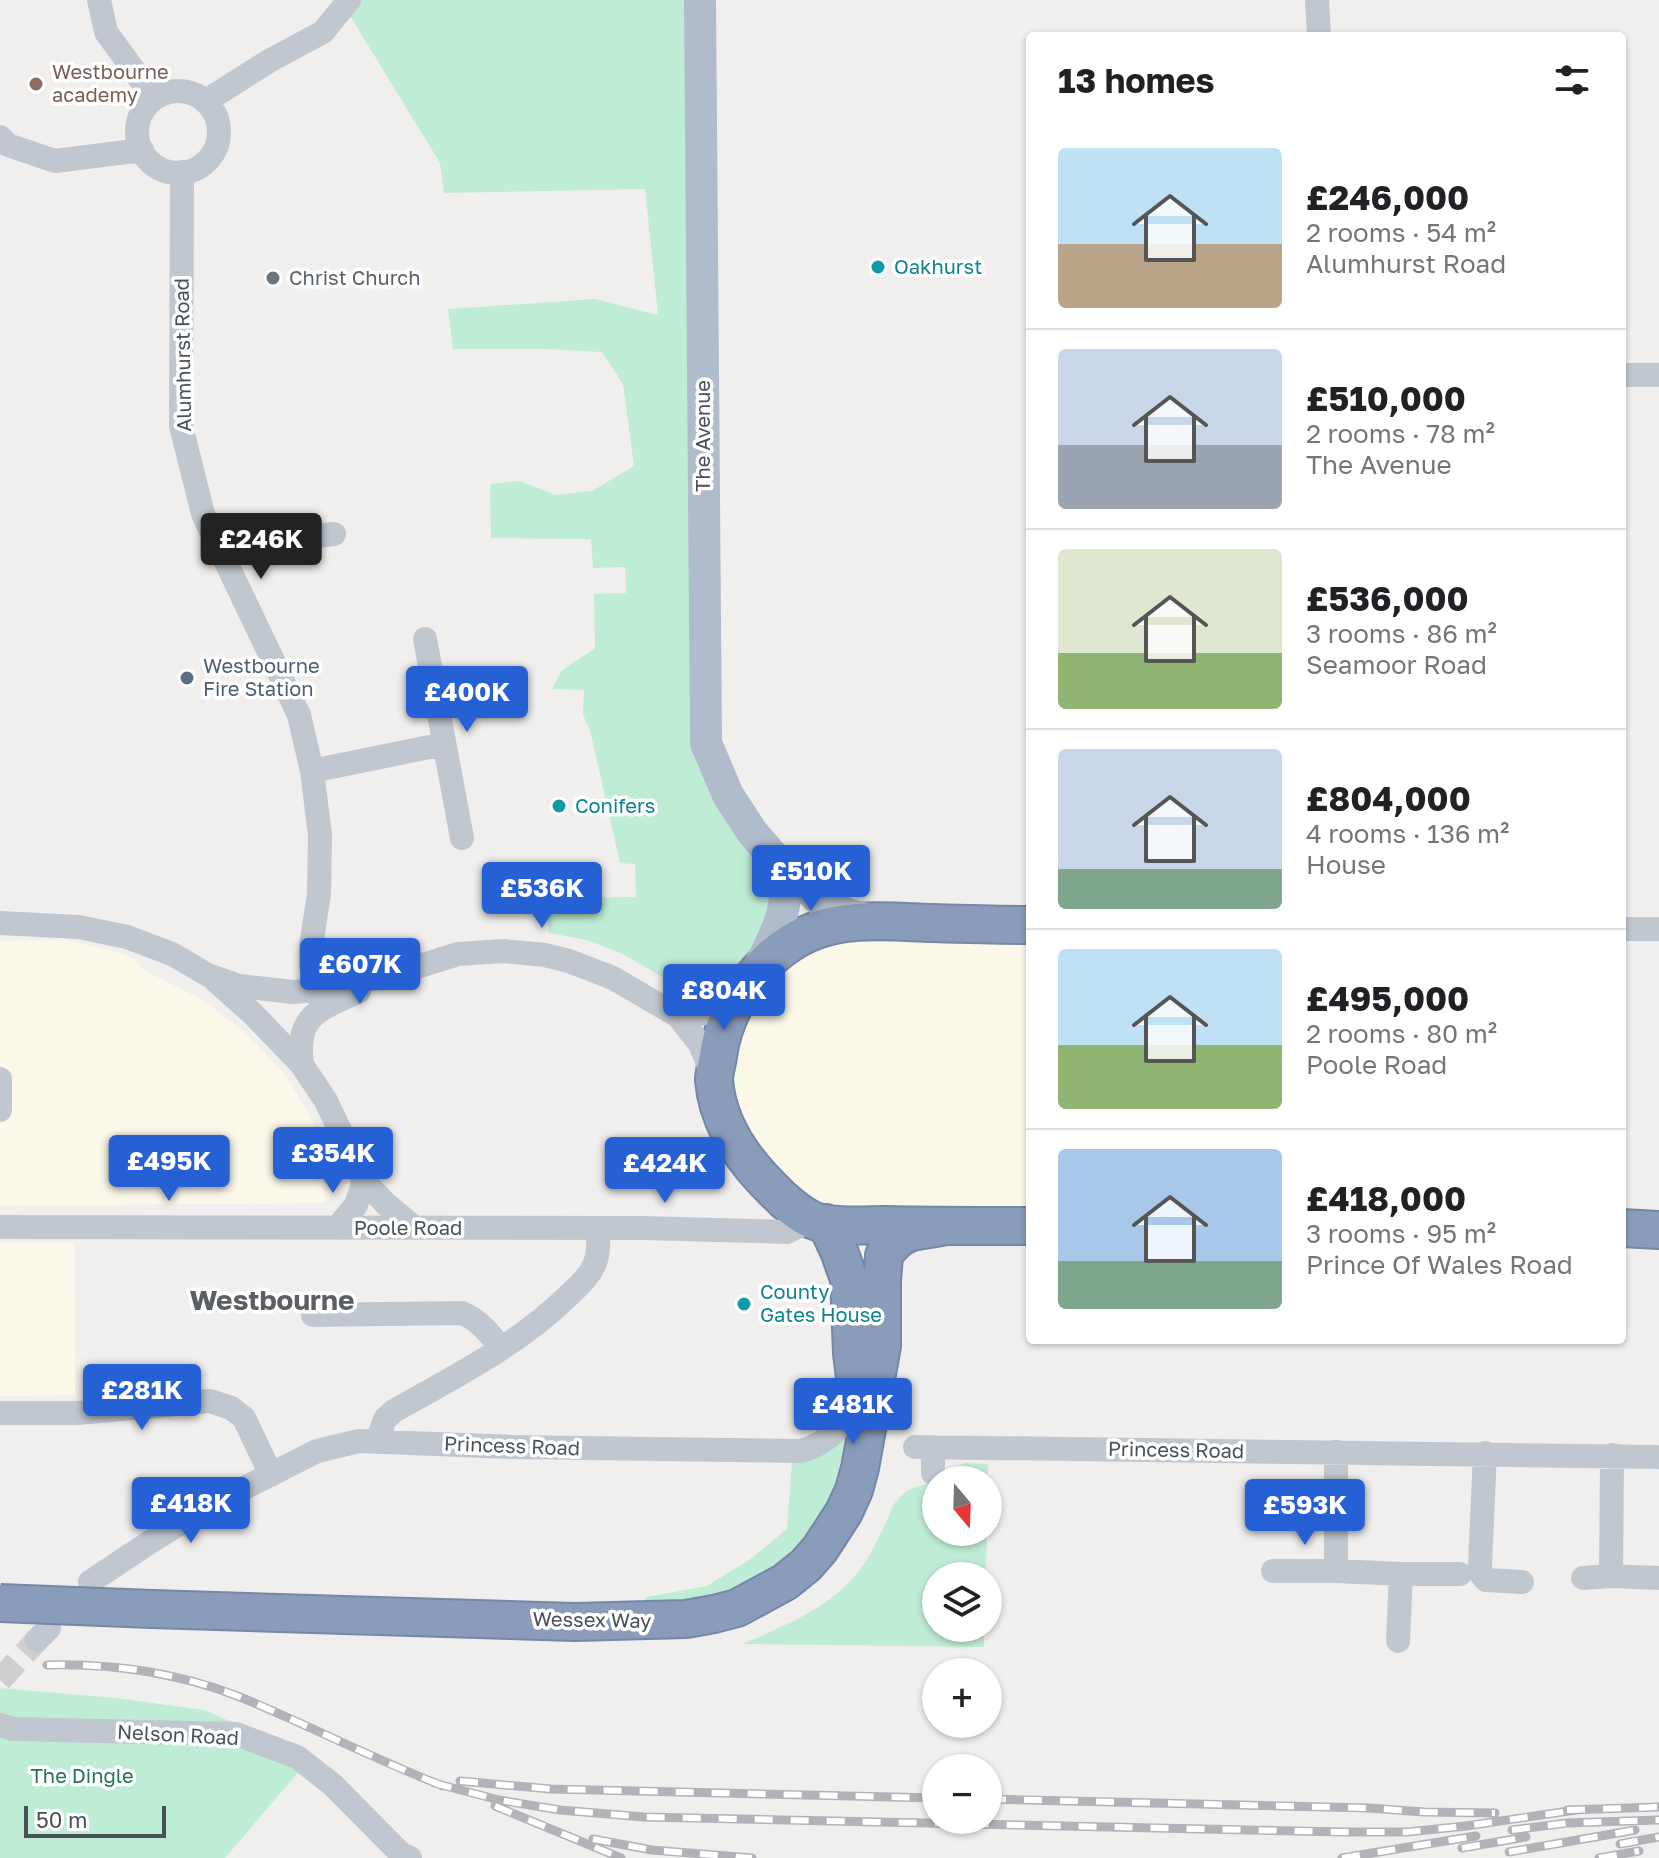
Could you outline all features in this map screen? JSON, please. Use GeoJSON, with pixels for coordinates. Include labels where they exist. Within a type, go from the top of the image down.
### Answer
{"type":"FeatureCollection","features":[{"type":"Feature","properties":{"kind":"highway"},"geometry":{"type":"LineString","coordinates":[[1026,925],[875,921],[829,927],[808,934],[774,955],[752,978],[721,1036],[714,1079],[726,1127],[740,1151],[778,1196],[819,1221],[1026,1226]]}},
{"type":"Feature","properties":{"kind":"highway","name":"Wessex Way"},"geometry":{"type":"LineString","coordinates":[[0,1603],[575,1622],[653,1622],[686,1619],[737,1608],[785,1582],[820,1549],[833,1532],[854,1490],[860,1468],[865,1439],[852,1353],[849,1279],[839,1251],[819,1221]]}},
{"type":"Feature","properties":{"kind":"highway"},"geometry":{"type":"LineString","coordinates":[[865,1439],[882,1346],[882,1266],[886,1251],[899,1238],[911,1232],[947,1226]]}},
{"type":"Feature","properties":{"kind":"highway"},"geometry":{"type":"LineString","coordinates":[[1626,1228],[1659,1230]]}},
{"type":"Feature","properties":{"kind":"main road","name":"The Avenue"},"geometry":{"type":"LineString","coordinates":[[700,0],[706,743],[728,795],[771,854],[823,903],[875,921]]}},
{"type":"Feature","properties":{"kind":"main road","name":"The Avenue"},"geometry":{"type":"LineString","coordinates":[[752,978],[782,916],[785,903],[784,888],[771,854]]}},
{"type":"Feature","properties":{"kind":"street"},"geometry":{"type":"LineString","coordinates":[[99,0],[106,32],[154,98]]}},
{"type":"Feature","properties":{"kind":"street"},"geometry":{"type":"LineString","coordinates":[[206,101],[269,61],[323,32],[349,0]]}},
{"type":"Feature","properties":{"kind":"street"},"geometry":{"type":"LineString","coordinates":[[1317,0],[1319,32]]}},
{"type":"Feature","properties":{"kind":"street"},"geometry":{"type":"LineString","coordinates":[[167,92],[194,94],[206,101],[214,112],[219,125],[219,138],[214,151],[195,169],[170,172],[149,160],[142,150],[137,128],[140,116],[154,98],[167,92]]}},
{"type":"Feature","properties":{"kind":"street"},"geometry":{"type":"LineString","coordinates":[[0,137],[8,145],[55,161],[142,150]]}},
{"type":"Feature","properties":{"kind":"street","name":"Alumhurst Road"},"geometry":{"type":"LineString","coordinates":[[182,172],[181,426],[203,514],[299,715],[312,771],[320,835],[319,894],[311,946],[311,965],[319,990]]}},
{"type":"Feature","properties":{"kind":"street"},"geometry":{"type":"LineString","coordinates":[[1626,375],[1659,375]]}},
{"type":"Feature","properties":{"kind":"street"},"geometry":{"type":"LineString","coordinates":[[219,547],[334,534]]}},
{"type":"Feature","properties":{"kind":"street"},"geometry":{"type":"LineString","coordinates":[[425,639],[462,838]]}},
{"type":"Feature","properties":{"kind":"street"},"geometry":{"type":"LineString","coordinates":[[312,771],[444,744]]}},
{"type":"Feature","properties":{"kind":"street"},"geometry":{"type":"LineString","coordinates":[[0,923],[79,927],[127,937],[172,954],[208,975],[247,1008],[302,1065],[326,1101],[364,1181],[415,1228]]}},
{"type":"Feature","properties":{"kind":"street"},"geometry":{"type":"LineString","coordinates":[[1626,929],[1659,929]]}},
{"type":"Feature","properties":{"kind":"street"},"geometry":{"type":"LineString","coordinates":[[208,975],[239,986],[293,992],[319,990],[391,975],[458,954],[503,951],[545,955],[591,968],[613,978],[678,1016],[700,1044],[714,1079]]}},
{"type":"Feature","properties":{"kind":"street"},"geometry":{"type":"LineString","coordinates":[[302,1065],[301,1034],[320,1009],[391,975]]}},
{"type":"Feature","properties":{"kind":"street"},"geometry":{"type":"LineString","coordinates":[[678,1016],[709,1012],[727,1005],[752,978]]}},
{"type":"Feature","properties":{"kind":"street"},"geometry":{"type":"LineString","coordinates":[[0,1079],[0,1110]]}},
{"type":"Feature","properties":{"kind":"street"},"geometry":{"type":"LineString","coordinates":[[337,1228],[356,1205],[364,1181]]}},
{"type":"Feature","properties":{"kind":"street","name":"Poole Road"},"geometry":{"type":"LineString","coordinates":[[0,1227],[641,1228],[787,1232],[819,1221]]}},
{"type":"Feature","properties":{"kind":"street"},"geometry":{"type":"LineString","coordinates":[[377,1442],[385,1419],[394,1411],[501,1349],[546,1317],[585,1280],[596,1260],[599,1229]]}},
{"type":"Feature","properties":{"kind":"street"},"geometry":{"type":"LineString","coordinates":[[313,1315],[462,1313],[472,1317],[501,1349]]}},
{"type":"Feature","properties":{"kind":"street","name":"Princess Road"},"geometry":{"type":"LineString","coordinates":[[90,1582],[207,1507],[317,1451],[359,1441],[513,1447],[801,1451],[827,1439],[847,1417],[856,1391]]}},
{"type":"Feature","properties":{"kind":"street"},"geometry":{"type":"LineString","coordinates":[[0,1413],[78,1413],[210,1401],[231,1408],[244,1418],[271,1475]]}},
{"type":"Feature","properties":{"kind":"street","name":"Princess Road"},"geometry":{"type":"LineString","coordinates":[[931,1466],[924,1447],[1659,1457]]}},
{"type":"Feature","properties":{"kind":"street"},"geometry":{"type":"LineString","coordinates":[[1336,1452],[1336,1571]]}},
{"type":"Feature","properties":{"kind":"street"},"geometry":{"type":"LineString","coordinates":[[1485,1453],[1481,1574],[1486,1580],[1522,1582]]}},
{"type":"Feature","properties":{"kind":"street"},"geometry":{"type":"LineString","coordinates":[[1611,1576],[1612,1455]]}},
{"type":"Feature","properties":{"kind":"street"},"geometry":{"type":"LineString","coordinates":[[1273,1571],[1460,1574]]}},
{"type":"Feature","properties":{"kind":"street"},"geometry":{"type":"LineString","coordinates":[[1398,1641],[1401,1574]]}},
{"type":"Feature","properties":{"kind":"street"},"geometry":{"type":"LineString","coordinates":[[1583,1578],[1659,1578]]}},
{"type":"Feature","properties":{"kind":"street","name":"Nelson Road"},"geometry":{"type":"LineString","coordinates":[[0,1725],[13,1729],[236,1734],[297,1757],[333,1785],[401,1854],[410,1858]]}},
{"type":"Feature","properties":{"kind":"shaded area"},"geometry":{"type":"Polygon","coordinates":[[[1026,925],[1026,1226],[826,1223],[740,1151],[721,1036],[792,943],[1026,925]]]}},
{"type":"Feature","properties":{"kind":"shaded area"},"geometry":{"type":"Polygon","coordinates":[[[66,940],[117,952],[136,960],[142,969],[201,999],[242,1030],[281,1070],[320,1136],[331,1171],[331,1192],[327,1201],[0,1206],[0,941],[66,940]]]}},
{"type":"Feature","properties":{"kind":"shaded area"},"geometry":{"type":"Polygon","coordinates":[[[0,1242],[74,1242],[75,1395],[0,1396],[0,1242]]]}},
{"type":"Feature","properties":{"kind":"green space"},"geometry":{"type":"Polygon","coordinates":[[[349,0],[700,0],[706,743],[771,889],[765,929],[730,986],[697,996],[678,992],[662,977],[623,954],[587,940],[549,933],[545,898],[636,897],[635,864],[620,863],[590,730],[583,715],[584,690],[552,689],[561,671],[595,648],[594,594],[626,593],[625,567],[593,568],[591,539],[491,538],[490,484],[520,481],[555,495],[592,491],[634,466],[623,384],[602,352],[453,349],[448,309],[595,299],[658,315],[645,189],[444,193],[440,163],[344,6],[349,0]]]}},
{"type":"Feature","properties":{"kind":"green space"},"geometry":{"type":"Polygon","coordinates":[[[844,1433],[838,1472],[825,1507],[805,1539],[770,1575],[746,1589],[718,1599],[642,1613],[646,1597],[707,1586],[749,1560],[787,1529],[792,1461],[844,1433]]]}},
{"type":"Feature","properties":{"kind":"green space"},"geometry":{"type":"Polygon","coordinates":[[[965,1463],[988,1464],[988,1466],[958,1466],[965,1463]]]}},
{"type":"Feature","properties":{"kind":"green space"},"geometry":{"type":"Polygon","coordinates":[[[922,1486],[922,1546],[987,1546],[986,1562],[922,1562],[922,1642],[984,1642],[984,1647],[742,1644],[802,1616],[843,1589],[868,1558],[900,1496],[922,1486]]]}},
{"type":"Feature","properties":{"kind":"green space","name":"The Dingle"},"geometry":{"type":"Polygon","coordinates":[[[0,1688],[116,1698],[204,1710],[312,1756],[225,1858],[0,1858],[0,1688]]]}},
{"type":"Feature","properties":{"kind":"tunnel"},"geometry":{"type":"LineString","coordinates":[[0,1680],[37,1640]]}},
{"type":"Feature","properties":{"kind":"railway"},"geometry":{"type":"LineString","coordinates":[[47,1665],[145,1671],[217,1689],[443,1786]]}},
{"type":"Feature","properties":{"kind":"railway"},"geometry":{"type":"LineString","coordinates":[[460,1781],[551,1789],[922,1798]]}},
{"type":"Feature","properties":{"kind":"railway"},"geometry":{"type":"LineString","coordinates":[[434,1783],[499,1800],[560,1810],[644,1817],[1407,1832],[1576,1810]]}},
{"type":"Feature","properties":{"kind":"railway"},"geometry":{"type":"LineString","coordinates":[[1002,1799],[1495,1813]]}},
{"type":"Feature","properties":{"kind":"railway"},"geometry":{"type":"LineString","coordinates":[[495,1806],[621,1858]]}},
{"type":"Feature","properties":{"kind":"railway"},"geometry":{"type":"LineString","coordinates":[[1567,1810],[1659,1807]]}},
{"type":"Feature","properties":{"kind":"railway"},"geometry":{"type":"LineString","coordinates":[[1512,1830],[1567,1823],[1659,1820]]}},
{"type":"Feature","properties":{"kind":"railway"},"geometry":{"type":"LineString","coordinates":[[1509,1852],[1635,1830]]}},
{"type":"Feature","properties":{"kind":"railway"},"geometry":{"type":"LineString","coordinates":[[1342,1858],[1476,1836]]}},
{"type":"Feature","properties":{"kind":"railway"},"geometry":{"type":"LineString","coordinates":[[1462,1848],[1526,1837]]}},
{"type":"Feature","properties":{"kind":"railway"},"geometry":{"type":"LineString","coordinates":[[1620,1844],[1659,1837]]}},
{"type":"Feature","properties":{"kind":"railway"},"geometry":{"type":"LineString","coordinates":[[593,1839],[652,1850],[752,1858]]}},
{"type":"Feature","properties":{"kind":"railway"},"geometry":{"type":"LineString","coordinates":[[1599,1858],[1639,1851]]}},
{"type":"Feature","properties":{"kind":"place","name":"Westbourne academy"},"geometry":{"type":"Point","coordinates":[36,84]}},
{"type":"Feature","properties":{"kind":"place","name":"Oakhurst"},"geometry":{"type":"Point","coordinates":[878,267]}},
{"type":"Feature","properties":{"kind":"place","name":"Christ Church"},"geometry":{"type":"Point","coordinates":[273,278]}},
{"type":"Feature","properties":{"kind":"place","name":"Westbourne Fire Station"},"geometry":{"type":"Point","coordinates":[187,678]}},
{"type":"Feature","properties":{"kind":"place","name":"Conifers"},"geometry":{"type":"Point","coordinates":[559,806]}},
{"type":"Feature","properties":{"kind":"place","name":"County Gates House"},"geometry":{"type":"Point","coordinates":[744,1304]}},
{"type":"Feature","properties":{"kind":"district","name":"Westbourne"},"geometry":{"type":"Point","coordinates":[272,1300]}}]}
